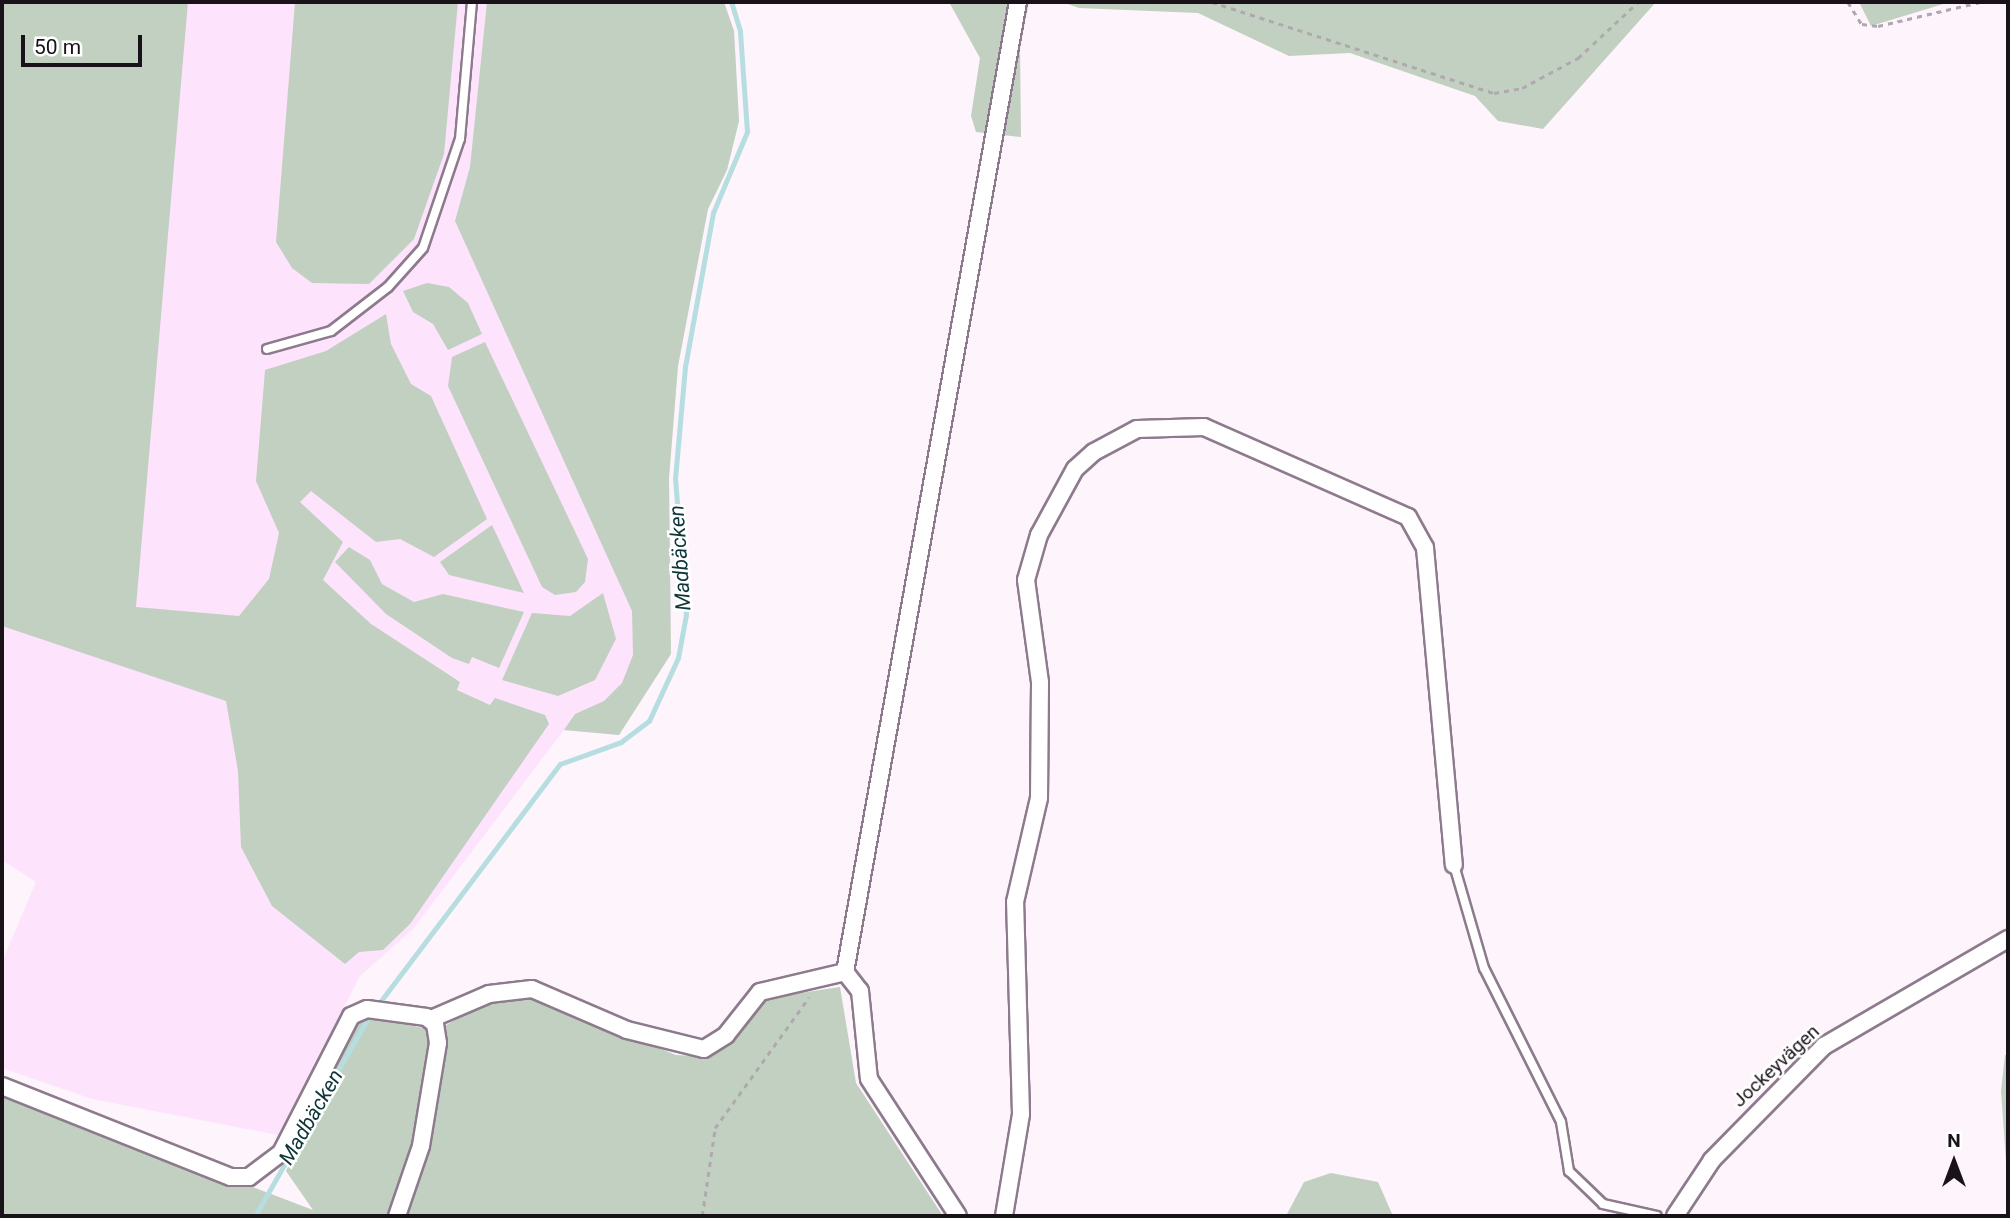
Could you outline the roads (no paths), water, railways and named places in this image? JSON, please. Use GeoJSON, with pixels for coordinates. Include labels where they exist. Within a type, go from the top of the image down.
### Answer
{"type":"FeatureCollection","features":[{"type":"Feature","properties":{"kind":"street"},"geometry":{"type":"LineString","coordinates":[[958,1216],[869,1079],[860,991],[845,972],[1018,2]]}},
{"type":"Feature","properties":{"kind":"street"},"geometry":{"type":"LineString","coordinates":[[1004,1216],[1021,1114],[1015,902],[1039,798],[1040,682],[1026,580],[1044,525],[1075,469],[1094,452],[1138,429],[1204,427],[1408,517],[1425,548],[1454,865]]}},
{"type":"Feature","properties":{"kind":"street","name":"Jockeyvägen"},"geometry":{"type":"LineString","coordinates":[[1675,1216],[1712,1160],[1824,1046],[2008,939]]}},
{"type":"Feature","properties":{"kind":"street"},"geometry":{"type":"LineString","coordinates":[[2,1086],[231,1177],[250,1177],[281,1153],[351,1016],[367,1009],[431,1019],[489,994],[532,989],[627,1030],[704,1049],[726,1035],[761,992],[845,972]]}},
{"type":"Feature","properties":{"kind":"street"},"geometry":{"type":"LineString","coordinates":[[397,1216],[428,1113],[438,1043],[431,1019]]}},
{"type":"Feature","properties":{"kind":"lane"},"geometry":{"type":"LineString","coordinates":[[267,349],[331,331],[388,288],[423,248],[460,139],[472,2]]}},
{"type":"Feature","properties":{"kind":"lane"},"geometry":{"type":"LineString","coordinates":[[1454,865],[1484,968],[1560,1122],[1569,1171],[1603,1204],[1657,1216]]}},
{"type":"Feature","properties":{"kind":"waterway","name":"Madbäcken"},"geometry":{"type":"LineString","coordinates":[[380,1002],[560,764],[621,742],[649,721],[678,658],[686,615],[675,479],[685,367],[713,213],[747,132],[740,31],[731,2]]}},
{"type":"Feature","properties":{"kind":"waterway","name":"Madbäcken"},"geometry":{"type":"LineString","coordinates":[[255,1216],[368,1018]]}}]}
